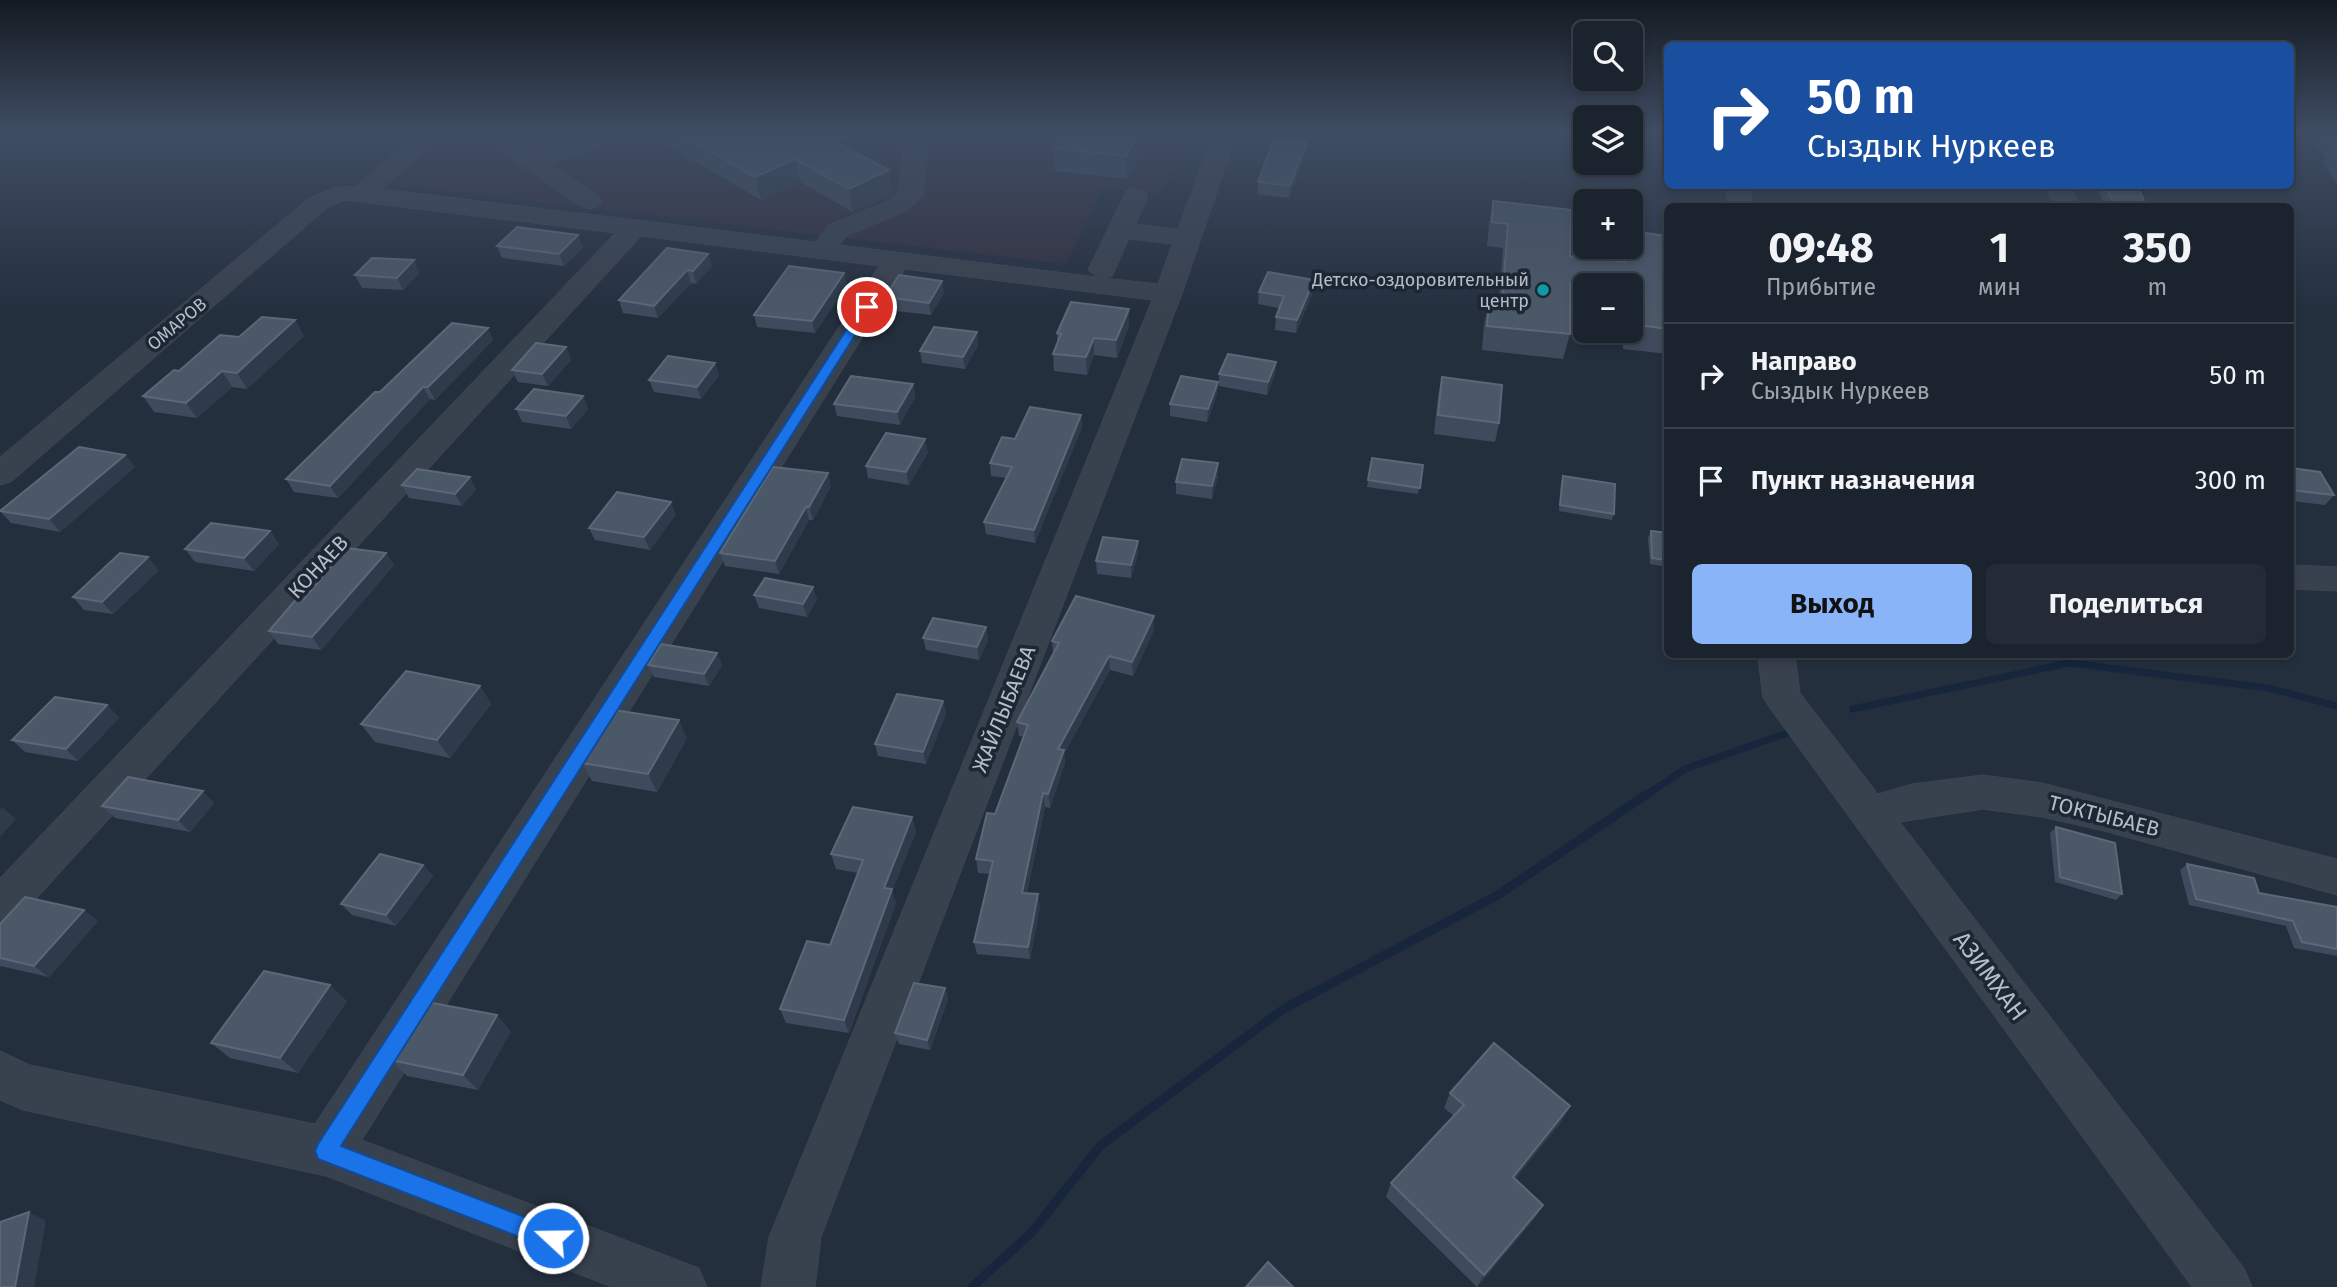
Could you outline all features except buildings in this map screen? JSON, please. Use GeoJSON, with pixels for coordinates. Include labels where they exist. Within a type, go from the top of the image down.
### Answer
{"type":"FeatureCollection","features":[{"type":"Feature","properties":{"kind":"street","name":"ОМАРОВ"},"geometry":{"type":"LineString","coordinates":[[0,474],[333,193]]}},
{"type":"Feature","properties":{"kind":"street"},"geometry":{"type":"LineString","coordinates":[[330,196],[341,193]]}},
{"type":"Feature","properties":{"kind":"street"},"geometry":{"type":"LineString","coordinates":[[353,193],[635,227],[831,241],[897,206],[910,193]]}},
{"type":"Feature","properties":{"kind":"street"},"geometry":{"type":"LineString","coordinates":[[526,193],[831,241],[897,260],[1168,294]]}},
{"type":"Feature","properties":{"kind":"street"},"geometry":{"type":"LineString","coordinates":[[578,193],[589,201]]}},
{"type":"Feature","properties":{"kind":"street","name":"ЖАЙЛЫБАЕВА"},"geometry":{"type":"LineString","coordinates":[[788,1287],[795,1237],[1168,294],[1204,193]]}},
{"type":"Feature","properties":{"kind":"street"},"geometry":{"type":"LineString","coordinates":[[1102,270],[1135,196]]}},
{"type":"Feature","properties":{"kind":"street","name":"КОНАЕВ"},"geometry":{"type":"LineString","coordinates":[[0,908],[635,227]]}},
{"type":"Feature","properties":{"kind":"street"},"geometry":{"type":"LineString","coordinates":[[1120,230],[1188,238]]}},
{"type":"Feature","properties":{"kind":"street"},"geometry":{"type":"LineString","coordinates":[[326,1151],[897,260]]}},
{"type":"Feature","properties":{"kind":"street"},"geometry":{"type":"LineString","coordinates":[[2294,577],[2337,579]]}},
{"type":"Feature","properties":{"kind":"street","name":"АЗИМХАН"},"geometry":{"type":"LineString","coordinates":[[1777,658],[1782,697],[2225,1287]]}},
{"type":"Feature","properties":{"kind":"street","name":"ТОКТЫБАЕВ"},"geometry":{"type":"LineString","coordinates":[[1868,814],[1912,801],[1983,792],[2042,800],[2104,814],[2337,877]]}},
{"type":"Feature","properties":{"kind":"street"},"geometry":{"type":"LineString","coordinates":[[8,1085],[326,1151],[680,1287]]}},
{"type":"Feature","properties":{"kind":"shaded area"},"geometry":{"type":"Polygon","coordinates":[[[461,193],[1101,193],[1066,264],[461,193]]]}},
{"type":"Feature","properties":{"kind":"waterway"},"geometry":{"type":"LineString","coordinates":[[1853,709],[2069,663],[2268,688],[2337,706]]}},
{"type":"Feature","properties":{"kind":"waterway"},"geometry":{"type":"LineString","coordinates":[[1645,796],[1685,769],[1793,731]]}},
{"type":"Feature","properties":{"kind":"waterway"},"geometry":{"type":"LineString","coordinates":[[972,1287],[1032,1232],[1100,1146],[1285,1008],[1498,895],[1647,794]]}},
{"type":"Feature","properties":{"kind":"place","name":"Детско-оздоровительный центр"},"geometry":{"type":"Point","coordinates":[1543,290]}},
{"type":"Feature","properties":{"kind":"route"},"geometry":{"type":"LineString","coordinates":[[553,1238],[326,1151],[867,307]]}}]}
